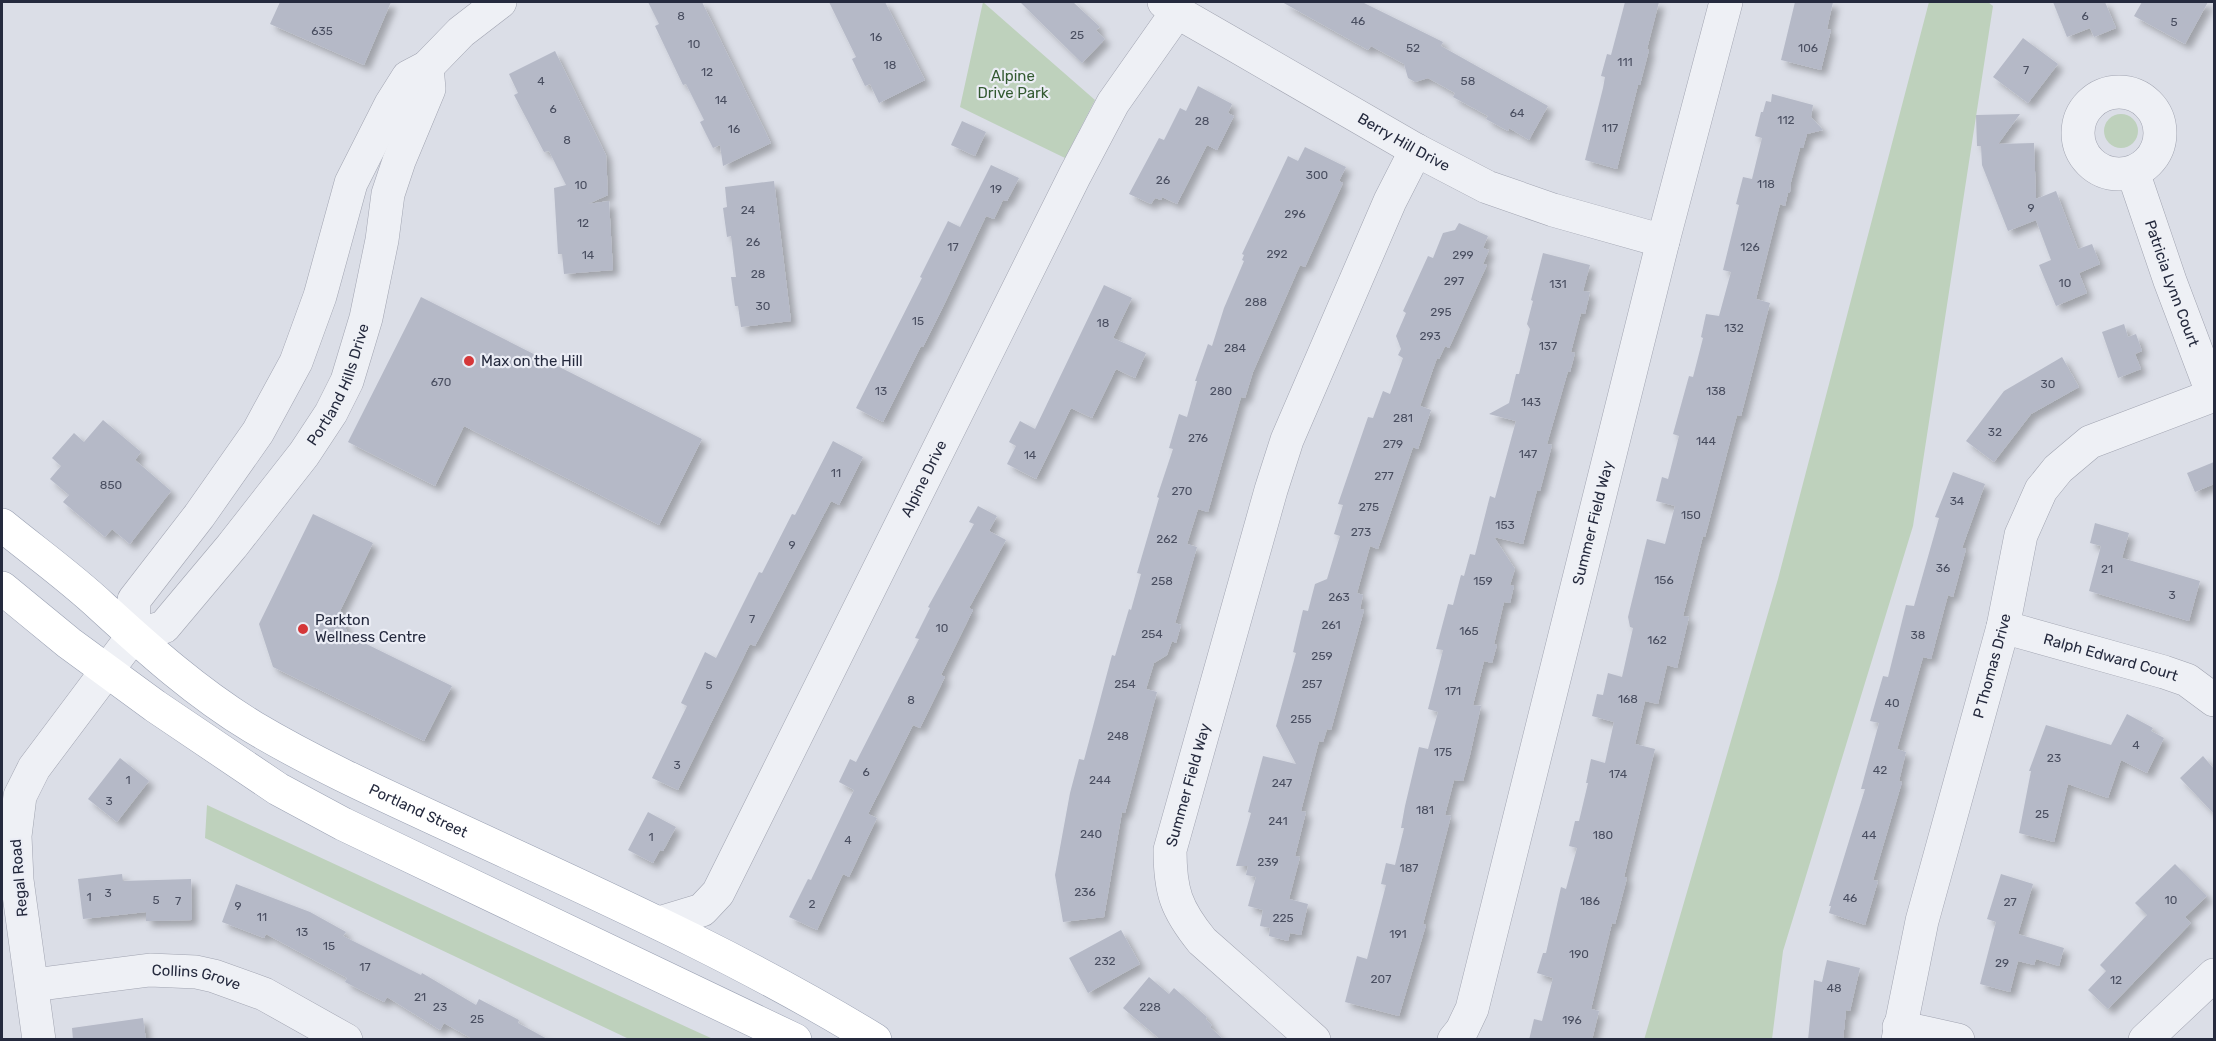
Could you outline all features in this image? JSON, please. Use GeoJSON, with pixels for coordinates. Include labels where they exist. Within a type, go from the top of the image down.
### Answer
{"type":"FeatureCollection","features":[{"type":"Feature","properties":{"kind":"main road","name":"Portland Street"},"geometry":{"type":"LineString","coordinates":[[2,525],[100,604],[133,636],[182,677],[251,726],[321,766],[659,923],[843,1020],[875,1040]]}},
{"type":"Feature","properties":{"kind":"main road"},"geometry":{"type":"LineString","coordinates":[[2,588],[107,671],[278,789],[353,829],[795,1040]]}},
{"type":"Feature","properties":{"kind":"street"},"geometry":{"type":"LineString","coordinates":[[107,671],[133,636],[134,600],[199,516],[258,432],[296,362],[320,296],[351,183],[380,123],[408,76],[427,67],[461,32],[500,2]]}},
{"type":"Feature","properties":{"kind":"street","name":"Summer Field Way"},"geometry":{"type":"LineString","coordinates":[[1454,1040],[1462,1030],[1472,1009],[1663,241],[1726,2]]}},
{"type":"Feature","properties":{"kind":"street","name":"Berry Hill Drive"},"geometry":{"type":"LineString","coordinates":[[1171,7],[1416,150],[1487,187],[1553,210],[1663,241]]}},
{"type":"Feature","properties":{"kind":"street","name":"Alpine Drive"},"geometry":{"type":"LineString","coordinates":[[659,923],[702,910],[718,893],[1075,175],[1113,103],[1171,7]]}},
{"type":"Feature","properties":{"kind":"street","name":"Portland Hills Drive"},"geometry":{"type":"LineString","coordinates":[[133,636],[164,627],[232,546],[304,454],[331,413],[348,381],[366,318],[382,240],[388,194],[399,161],[429,90],[427,67]]}},
{"type":"Feature","properties":{"kind":"street","name":"Summer Field Way"},"geometry":{"type":"LineString","coordinates":[[1314,1040],[1202,941],[1187,923],[1176,902],[1170,880],[1170,850],[1287,440],[1390,201],[1416,150]]}},
{"type":"Feature","properties":{"kind":"street","name":"Patricia Lynn Court"},"geometry":{"type":"LineString","coordinates":[[2133,172],[2170,281],[2214,395]]}},
{"type":"Feature","properties":{"kind":"street","name":"P Thomas Drive"},"geometry":{"type":"LineString","coordinates":[[1899,1033],[1922,921],[2003,627],[2021,535],[2041,490],[2058,469],[2090,442],[2214,395]]}},
{"type":"Feature","properties":{"kind":"street","name":"Ralph Edward Court"},"geometry":{"type":"LineString","coordinates":[[2003,627],[2164,672],[2187,680],[2214,700]]}},
{"type":"Feature","properties":{"kind":"street","name":"Regal Road"},"geometry":{"type":"LineString","coordinates":[[39,1040],[17,880],[15,836],[20,796],[34,768],[107,671]]}},
{"type":"Feature","properties":{"kind":"street","name":"Collins Grove"},"geometry":{"type":"LineString","coordinates":[[33,985],[150,970],[196,972],[264,994],[346,1040]]}},
{"type":"Feature","properties":{"kind":"street"},"geometry":{"type":"LineString","coordinates":[[2145,1040],[2214,975]]}},
{"type":"Feature","properties":{"kind":"street"},"geometry":{"type":"LineString","coordinates":[[1899,1033],[1958,1040]]}},
{"type":"Feature","properties":{"kind":"green space","name":"Alpine Drive Park"},"geometry":{"type":"Polygon","coordinates":[[[983,2],[1095,100],[1065,158],[960,107],[983,2]]]}},
{"type":"Feature","properties":{"kind":"green space"},"geometry":{"type":"Polygon","coordinates":[[[1929,2],[1988,2],[1993,6],[1913,526],[1783,951],[1772,1039],[1644,1040],[1778,579],[1929,2]]]}},
{"type":"Feature","properties":{"kind":"green space"},"geometry":{"type":"Polygon","coordinates":[[[2121,114],[2133,119],[2138,131],[2133,143],[2121,148],[2109,143],[2104,131],[2109,119],[2121,114]]]}},
{"type":"Feature","properties":{"kind":"green space"},"geometry":{"type":"Polygon","coordinates":[[[207,805],[713,1039],[629,1039],[205,838],[207,805]]]}},
{"type":"Feature","properties":{"kind":"building"},"geometry":{"type":"Polygon","coordinates":[[[280,2],[391,2],[364,65],[270,24],[280,2]]]}},
{"type":"Feature","properties":{"kind":"building"},"geometry":{"type":"Polygon","coordinates":[[[648,2],[702,2],[771,143],[723,166],[720,145],[713,148],[700,122],[704,120],[686,84],[683,85],[655,26],[659,24],[648,2]]]}},
{"type":"Feature","properties":{"kind":"building"},"geometry":{"type":"Polygon","coordinates":[[[829,2],[885,2],[925,80],[879,103],[870,84],[865,86],[852,59],[856,57],[829,2]]]}},
{"type":"Feature","properties":{"kind":"building"},"geometry":{"type":"Polygon","coordinates":[[[1020,2],[1073,2],[1100,27],[1096,30],[1105,39],[1082,63],[1020,2]]]}},
{"type":"Feature","properties":{"kind":"building"},"geometry":{"type":"Polygon","coordinates":[[[1282,2],[1362,2],[1443,42],[1441,46],[1548,106],[1529,140],[1509,128],[1508,131],[1486,119],[1488,116],[1453,97],[1455,93],[1428,78],[1415,82],[1408,78],[1404,64],[1371,46],[1368,50],[1282,2]]]}},
{"type":"Feature","properties":{"kind":"building"},"geometry":{"type":"Polygon","coordinates":[[[1625,2],[1659,2],[1647,49],[1649,50],[1617,169],[1585,160],[1603,88],[1605,77],[1601,76],[1607,54],[1611,55],[1625,2]]]}},
{"type":"Feature","properties":{"kind":"building"},"geometry":{"type":"Polygon","coordinates":[[[1795,2],[1833,2],[1827,29],[1831,30],[1821,70],[1781,60],[1795,2]]]}},
{"type":"Feature","properties":{"kind":"building"},"geometry":{"type":"Polygon","coordinates":[[[2053,2],[2105,2],[2116,28],[2094,37],[2090,28],[2067,37],[2053,2]]]}},
{"type":"Feature","properties":{"kind":"building"},"geometry":{"type":"Polygon","coordinates":[[[2142,2],[2208,2],[2185,44],[2134,16],[2142,2]]]}},
{"type":"Feature","properties":{"kind":"building"},"geometry":{"type":"Polygon","coordinates":[[[2023,38],[2058,64],[2028,103],[1993,77],[2023,38]]]}},
{"type":"Feature","properties":{"kind":"building"},"geometry":{"type":"Polygon","coordinates":[[[555,51],[606,155],[608,195],[588,204],[609,201],[613,270],[564,274],[562,254],[558,254],[554,188],[566,185],[549,151],[544,152],[514,95],[518,93],[509,74],[555,51]]]}},
{"type":"Feature","properties":{"kind":"building"},"geometry":{"type":"Polygon","coordinates":[[[1198,86],[1232,104],[1228,113],[1234,116],[1217,150],[1207,145],[1177,204],[1162,197],[1161,200],[1155,198],[1151,204],[1129,194],[1159,138],[1164,140],[1180,108],[1186,111],[1198,86]]]}},
{"type":"Feature","properties":{"kind":"building"},"geometry":{"type":"Polygon","coordinates":[[[1772,94],[1813,105],[1811,117],[1823,130],[1807,134],[1803,148],[1800,148],[1785,206],[1780,204],[1756,299],[1770,303],[1741,416],[1737,415],[1705,537],[1703,536],[1683,616],[1689,617],[1677,668],[1667,665],[1658,704],[1645,701],[1635,744],[1655,749],[1624,877],[1627,878],[1615,924],[1612,923],[1591,1009],[1599,1011],[1592,1040],[1529,1040],[1534,1019],[1542,1021],[1553,978],[1537,973],[1543,953],[1546,953],[1561,887],[1566,889],[1577,848],[1569,846],[1575,821],[1579,821],[1591,759],[1605,763],[1614,722],[1592,716],[1597,694],[1603,695],[1608,673],[1622,677],[1633,628],[1630,627],[1628,617],[1647,539],[1665,544],[1675,506],[1656,501],[1662,477],[1668,479],[1679,436],[1673,434],[1689,376],[1693,377],[1703,338],[1701,337],[1706,314],[1719,316],[1731,272],[1723,270],[1739,205],[1736,204],[1743,177],[1752,179],[1762,138],[1755,136],[1761,112],[1763,112],[1766,101],[1771,102],[1772,94]]]}},
{"type":"Feature","properties":{"kind":"building"},"geometry":{"type":"Polygon","coordinates":[[[2020,114],[1998,144],[2034,143],[2036,199],[2056,191],[2078,249],[2092,244],[2100,264],[2079,273],[2087,293],[2056,306],[2039,265],[2051,260],[2036,220],[2008,231],[1982,165],[1981,146],[1977,146],[1976,115],[2020,114]]]}},
{"type":"Feature","properties":{"kind":"building"},"geometry":{"type":"Polygon","coordinates":[[[962,121],[986,132],[975,156],[951,145],[962,121]]]}},
{"type":"Feature","properties":{"kind":"building"},"geometry":{"type":"Polygon","coordinates":[[[1305,147],[1346,167],[1339,181],[1343,183],[1305,267],[1300,265],[1253,372],[1245,398],[1241,397],[1208,512],[1198,509],[1187,544],[1197,547],[1175,623],[1181,625],[1176,643],[1172,641],[1167,655],[1154,663],[1146,689],[1157,692],[1125,813],[1122,812],[1104,917],[1063,922],[1055,875],[1070,793],[1079,759],[1084,760],[1112,655],[1115,656],[1129,609],[1131,610],[1141,574],[1137,573],[1159,498],[1157,497],[1173,449],[1169,448],[1179,414],[1187,417],[1197,381],[1195,381],[1208,344],[1212,346],[1224,308],[1244,261],[1242,254],[1288,156],[1298,161],[1305,147]]]}},
{"type":"Feature","properties":{"kind":"building"},"geometry":{"type":"Polygon","coordinates":[[[991,165],[1019,178],[1007,201],[1003,200],[994,219],[986,216],[923,347],[921,346],[883,422],[856,408],[922,278],[920,277],[948,221],[960,227],[991,165]]]}},
{"type":"Feature","properties":{"kind":"building"},"geometry":{"type":"Polygon","coordinates":[[[774,181],[791,321],[741,327],[731,277],[736,277],[731,236],[727,237],[723,208],[727,207],[725,187],[774,181]]]}},
{"type":"Feature","properties":{"kind":"building"},"geometry":{"type":"Polygon","coordinates":[[[1459,223],[1488,236],[1483,248],[1489,250],[1483,264],[1487,265],[1449,348],[1445,346],[1439,359],[1437,358],[1420,406],[1431,410],[1418,449],[1413,447],[1378,549],[1370,546],[1357,593],[1363,595],[1360,609],[1364,610],[1331,730],[1327,729],[1323,742],[1319,741],[1301,811],[1306,812],[1295,856],[1300,857],[1289,899],[1308,904],[1301,935],[1290,933],[1288,941],[1269,936],[1270,928],[1260,926],[1263,910],[1248,906],[1256,877],[1246,875],[1248,866],[1236,866],[1251,813],[1248,812],[1263,756],[1296,764],[1276,726],[1296,653],[1293,652],[1303,610],[1308,611],[1315,584],[1327,579],[1340,536],[1334,534],[1343,505],[1338,504],[1368,417],[1373,418],[1383,391],[1390,394],[1403,358],[1398,355],[1401,349],[1396,336],[1406,313],[1403,311],[1428,256],[1433,258],[1443,233],[1455,230],[1459,223]]]}},
{"type":"Feature","properties":{"kind":"building"},"geometry":{"type":"Polygon","coordinates":[[[1543,253],[1590,265],[1583,291],[1590,292],[1585,314],[1581,313],[1571,352],[1575,353],[1547,444],[1552,445],[1523,544],[1494,537],[1515,569],[1510,585],[1514,586],[1510,603],[1504,602],[1492,663],[1484,661],[1473,705],[1481,706],[1470,755],[1463,781],[1454,780],[1445,815],[1451,816],[1423,924],[1426,925],[1399,1016],[1345,1002],[1357,956],[1367,959],[1386,885],[1381,884],[1386,863],[1395,865],[1404,828],[1401,828],[1405,806],[1419,747],[1428,749],[1438,712],[1428,709],[1443,650],[1436,649],[1448,604],[1453,605],[1461,575],[1464,576],[1470,554],[1475,555],[1490,496],[1495,498],[1516,421],[1489,414],[1509,403],[1516,374],[1519,374],[1530,329],[1527,324],[1533,301],[1531,300],[1543,253]]]}},
{"type":"Feature","properties":{"kind":"building"},"geometry":{"type":"Polygon","coordinates":[[[1104,285],[1132,298],[1113,338],[1146,353],[1135,378],[1116,369],[1092,418],[1071,408],[1036,479],[1007,464],[1016,446],[1009,442],[1020,421],[1035,429],[1104,285]]]}},
{"type":"Feature","properties":{"kind":"building","name":"Max on the Hill"},"geometry":{"type":"Polygon","coordinates":[[[421,297],[702,439],[659,525],[464,426],[435,486],[348,442],[421,297]]]}},
{"type":"Feature","properties":{"kind":"building"},"geometry":{"type":"Polygon","coordinates":[[[2124,324],[2128,337],[2136,334],[2142,351],[2135,354],[2141,369],[2118,378],[2102,332],[2124,324]]]}},
{"type":"Feature","properties":{"kind":"building"},"geometry":{"type":"Polygon","coordinates":[[[2062,357],[2079,387],[2031,414],[1994,462],[1966,441],[2004,391],[2062,357]]]}},
{"type":"Feature","properties":{"kind":"building"},"geometry":{"type":"Polygon","coordinates":[[[103,420],[141,452],[135,460],[171,491],[130,544],[112,529],[105,537],[63,502],[69,495],[50,479],[61,466],[52,458],[74,433],[84,442],[103,420]]]}},
{"type":"Feature","properties":{"kind":"building"},"geometry":{"type":"Polygon","coordinates":[[[833,441],[863,457],[839,505],[831,501],[755,646],[750,644],[678,790],[652,778],[687,706],[681,703],[705,652],[716,658],[759,572],[762,573],[792,514],[795,515],[833,441]]]}},
{"type":"Feature","properties":{"kind":"building"},"geometry":{"type":"Polygon","coordinates":[[[2214,462],[2214,484],[2195,492],[2187,473],[2214,462]]]}},
{"type":"Feature","properties":{"kind":"building"},"geometry":{"type":"Polygon","coordinates":[[[1953,472],[1985,484],[1962,548],[1966,549],[1953,597],[1948,595],[1931,659],[1923,657],[1897,749],[1906,752],[1899,781],[1902,782],[1873,880],[1878,881],[1865,925],[1829,913],[1831,906],[1829,906],[1865,789],[1861,789],[1879,723],[1870,721],[1883,676],[1888,677],[1906,605],[1914,606],[1939,518],[1935,517],[1953,472]]]}},
{"type":"Feature","properties":{"kind":"building"},"geometry":{"type":"Polygon","coordinates":[[[978,506],[997,516],[989,531],[1006,540],[969,608],[973,610],[941,675],[945,677],[920,728],[913,725],[868,814],[877,818],[849,877],[843,874],[817,930],[789,917],[808,879],[811,880],[854,790],[839,782],[850,759],[856,762],[919,639],[915,638],[930,608],[928,607],[974,524],[969,522],[978,506]]]}},
{"type":"Feature","properties":{"kind":"building","name":"Parkton Wellness Centre"},"geometry":{"type":"Polygon","coordinates":[[[313,514],[373,543],[340,611],[348,635],[452,686],[424,741],[273,667],[259,624],[313,514]]]}},
{"type":"Feature","properties":{"kind":"building"},"geometry":{"type":"Polygon","coordinates":[[[2095,523],[2129,533],[2122,558],[2200,581],[2189,621],[2089,591],[2101,546],[2090,543],[2095,523]]]}},
{"type":"Feature","properties":{"kind":"building"},"geometry":{"type":"Polygon","coordinates":[[[2127,714],[2153,728],[2151,731],[2164,738],[2147,773],[2121,760],[2108,798],[2068,784],[2054,842],[2019,833],[2031,771],[2029,771],[2046,725],[2111,745],[2127,714]]]}},
{"type":"Feature","properties":{"kind":"building"},"geometry":{"type":"Polygon","coordinates":[[[2203,756],[2214,769],[2214,814],[2180,778],[2203,756]]]}},
{"type":"Feature","properties":{"kind":"building"},"geometry":{"type":"Polygon","coordinates":[[[120,758],[149,781],[117,822],[88,799],[120,758]]]}},
{"type":"Feature","properties":{"kind":"building"},"geometry":{"type":"Polygon","coordinates":[[[648,812],[676,827],[663,851],[660,850],[653,863],[628,850],[648,812]]]}},
{"type":"Feature","properties":{"kind":"building"},"geometry":{"type":"Polygon","coordinates":[[[2175,864],[2207,896],[2185,917],[2191,923],[2108,1009],[2088,990],[2106,971],[2100,965],[2147,915],[2135,903],[2175,864]]]}},
{"type":"Feature","properties":{"kind":"building"},"geometry":{"type":"Polygon","coordinates":[[[122,874],[123,881],[191,879],[192,920],[146,921],[146,912],[83,919],[78,879],[122,874]]]}},
{"type":"Feature","properties":{"kind":"building"},"geometry":{"type":"Polygon","coordinates":[[[2001,874],[2033,884],[2018,934],[2064,948],[2059,966],[2036,959],[2034,965],[2018,961],[2010,992],[1980,984],[1996,922],[1987,919],[2001,874]]]}},
{"type":"Feature","properties":{"kind":"building"},"geometry":{"type":"Polygon","coordinates":[[[236,884],[310,912],[346,932],[343,936],[421,975],[422,973],[476,1005],[479,999],[519,1020],[518,1023],[549,1040],[474,1040],[444,1023],[440,1030],[387,997],[384,1002],[345,982],[347,978],[266,934],[264,938],[222,922],[236,884]]]}},
{"type":"Feature","properties":{"kind":"building"},"geometry":{"type":"Polygon","coordinates":[[[1121,930],[1140,964],[1088,993],[1069,958],[1121,930]]]}},
{"type":"Feature","properties":{"kind":"building"},"geometry":{"type":"Polygon","coordinates":[[[1827,960],[1860,968],[1850,1011],[1846,1010],[1843,1040],[1808,1040],[1814,980],[1822,982],[1827,960]]]}},
{"type":"Feature","properties":{"kind":"building"},"geometry":{"type":"Polygon","coordinates":[[[1149,977],[1169,994],[1174,988],[1207,1017],[1206,1019],[1212,1025],[1210,1027],[1224,1040],[1161,1040],[1123,1008],[1149,977]]]}},
{"type":"Feature","properties":{"kind":"building"},"geometry":{"type":"Polygon","coordinates":[[[143,1018],[146,1040],[73,1040],[72,1028],[143,1018]]]}},
{"type":"Feature","properties":{"kind":"place","name":"Max on the Hill"},"geometry":{"type":"Point","coordinates":[469,361]}},
{"type":"Feature","properties":{"kind":"place","name":"Parkton Wellness Centre"},"geometry":{"type":"Point","coordinates":[303,629]}}]}
